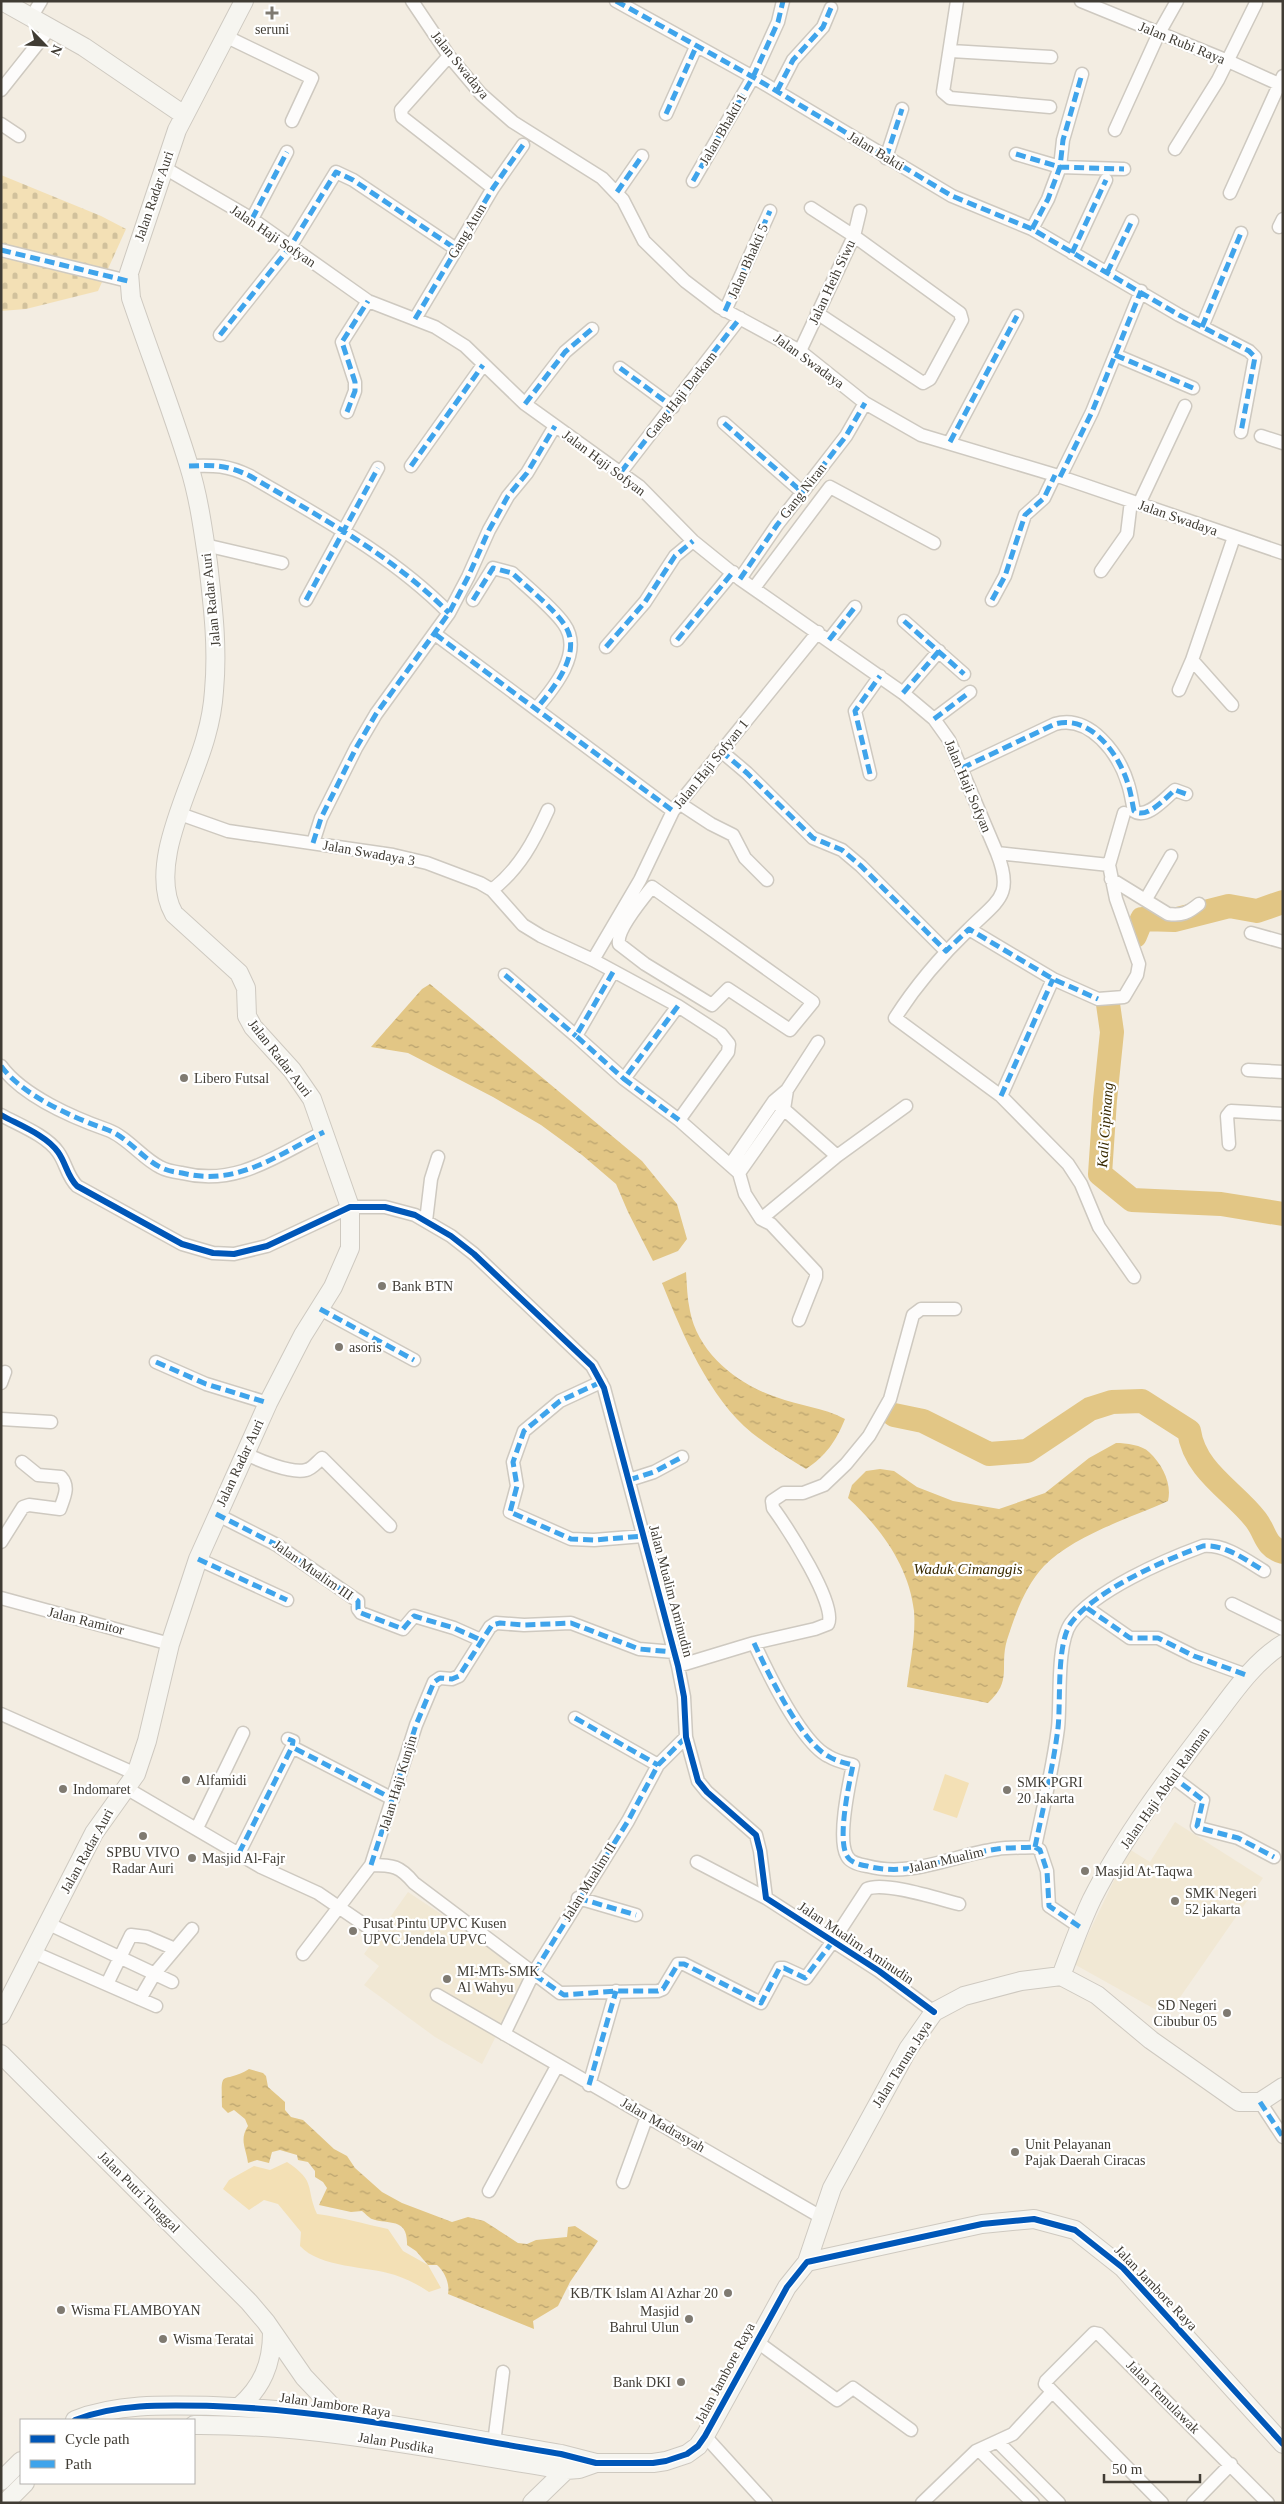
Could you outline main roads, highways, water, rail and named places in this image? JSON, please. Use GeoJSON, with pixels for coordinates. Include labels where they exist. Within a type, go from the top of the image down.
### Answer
{"type":"FeatureCollection","features":[{"type":"Feature","properties":{"kind":"water"},"geometry":{"type":"Polygon","coordinates":[[[430,984],[642,1161],[677,1204],[687,1239],[678,1251],[653,1261],[616,1184],[582,1155],[541,1125],[493,1097],[408,1053],[371,1047],[422,989],[430,984]]]}},
{"type":"Feature","properties":{"kind":"water"},"geometry":{"type":"Polygon","coordinates":[[[686,1272],[688,1301],[694,1326],[710,1353],[721,1365],[747,1384],[761,1391],[845,1419],[830,1447],[806,1469],[752,1433],[737,1419],[723,1402],[698,1364],[678,1323],[662,1283],[686,1272]]]}},
{"type":"Feature","properties":{"kind":"water","name":"Waduk Cimanggis"},"geometry":{"type":"Polygon","coordinates":[[[1116,1443],[1138,1446],[1154,1457],[1167,1481],[1169,1488],[1168,1501],[1086,1537],[1056,1555],[1044,1566],[1031,1582],[1017,1611],[1007,1640],[1003,1680],[996,1695],[988,1703],[907,1687],[914,1630],[914,1611],[911,1594],[906,1578],[891,1548],[860,1509],[848,1498],[852,1485],[866,1471],[880,1469],[894,1471],[917,1487],[953,1501],[999,1509],[1045,1493],[1089,1458],[1116,1443]]]}},
{"type":"Feature","properties":{"kind":"water"},"geometry":{"type":"Polygon","coordinates":[[[249,2069],[263,2073],[266,2076],[268,2087],[285,2102],[285,2110],[291,2117],[303,2120],[334,2149],[347,2156],[355,2168],[382,2192],[402,2203],[452,2222],[468,2217],[484,2221],[518,2243],[527,2244],[536,2240],[567,2237],[568,2227],[575,2226],[598,2241],[570,2282],[558,2306],[533,2321],[534,2329],[448,2294],[448,2282],[442,2271],[437,2265],[428,2265],[416,2251],[407,2245],[406,2236],[401,2226],[372,2219],[362,2211],[351,2212],[319,2205],[327,2188],[323,2182],[315,2177],[315,2171],[308,2162],[298,2160],[297,2155],[280,2150],[272,2152],[269,2163],[257,2160],[248,2163],[244,2136],[248,2126],[245,2119],[234,2110],[228,2113],[222,2107],[222,2086],[225,2079],[249,2069]]]}},
{"type":"Feature","properties":{"kind":"waterway","name":"Kali Cipinang"},"geometry":{"type":"LineString","coordinates":[[1135,936],[1142,919],[1174,920],[1229,906],[1257,911],[1283,902]]}},
{"type":"Feature","properties":{"kind":"waterway","name":"Kali Cipinang"},"geometry":{"type":"LineString","coordinates":[[1108,1004],[1112,1032],[1100,1174],[1132,1200],[1221,1204],[1283,1214]]}},
{"type":"Feature","properties":{"kind":"waterway","name":"Kali Cipinang"},"geometry":{"type":"LineString","coordinates":[[894,1415],[923,1421],[989,1454],[1027,1451],[1090,1409],[1112,1402],[1142,1401],[1189,1431],[1193,1445],[1207,1470],[1256,1520],[1269,1543],[1277,1550],[1283,1552]]}},
{"type":"Feature","properties":{"kind":"place","name":"seruni"},"geometry":{"type":"Point","coordinates":[272,13]}},
{"type":"Feature","properties":{"kind":"place","name":"Libero Futsal"},"geometry":{"type":"Point","coordinates":[184,1078]}},
{"type":"Feature","properties":{"kind":"place","name":"Bank BTN"},"geometry":{"type":"Point","coordinates":[382,1286]}},
{"type":"Feature","properties":{"kind":"place","name":"asoris"},"geometry":{"type":"Point","coordinates":[339,1347]}},
{"type":"Feature","properties":{"kind":"place","name":"Alfamidi"},"geometry":{"type":"Point","coordinates":[186,1780]}},
{"type":"Feature","properties":{"kind":"place","name":"Indomaret"},"geometry":{"type":"Point","coordinates":[63,1789]}},
{"type":"Feature","properties":{"kind":"place","name":"SMK PGRI 20 Jakarta"},"geometry":{"type":"Point","coordinates":[1007,1790]}},
{"type":"Feature","properties":{"kind":"place","name":"SPBU VIVO Radar Auri"},"geometry":{"type":"Point","coordinates":[143,1836]}},
{"type":"Feature","properties":{"kind":"place","name":"Masjid Al-Fajr"},"geometry":{"type":"Point","coordinates":[192,1858]}},
{"type":"Feature","properties":{"kind":"place","name":"Masjid At-Taqwa"},"geometry":{"type":"Point","coordinates":[1085,1871]}},
{"type":"Feature","properties":{"kind":"place","name":"SMK Negeri 52 jakarta"},"geometry":{"type":"Point","coordinates":[1175,1901]}},
{"type":"Feature","properties":{"kind":"place","name":"Pusat Pintu UPVC Kusen UPVC Jendela UPVC"},"geometry":{"type":"Point","coordinates":[353,1931]}},
{"type":"Feature","properties":{"kind":"place","name":"MI-MTs-SMK Al Wahyu"},"geometry":{"type":"Point","coordinates":[447,1979]}},
{"type":"Feature","properties":{"kind":"place","name":"SD Negeri Cibubur 05"},"geometry":{"type":"Point","coordinates":[1227,2013]}},
{"type":"Feature","properties":{"kind":"place","name":"Unit Pelayanan Pajak Daerah Ciracas"},"geometry":{"type":"Point","coordinates":[1015,2152]}},
{"type":"Feature","properties":{"kind":"place","name":"KB/TK Islam Al Azhar 20"},"geometry":{"type":"Point","coordinates":[728,2293]}},
{"type":"Feature","properties":{"kind":"place","name":"Wisma FLAMBOYAN"},"geometry":{"type":"Point","coordinates":[61,2310]}},
{"type":"Feature","properties":{"kind":"place","name":"Masjid Bahrul Ulun"},"geometry":{"type":"Point","coordinates":[689,2319]}},
{"type":"Feature","properties":{"kind":"place","name":"Wisma Teratai"},"geometry":{"type":"Point","coordinates":[163,2339]}},
{"type":"Feature","properties":{"kind":"place","name":"Bank DKI"},"geometry":{"type":"Point","coordinates":[681,2382]}}]}
